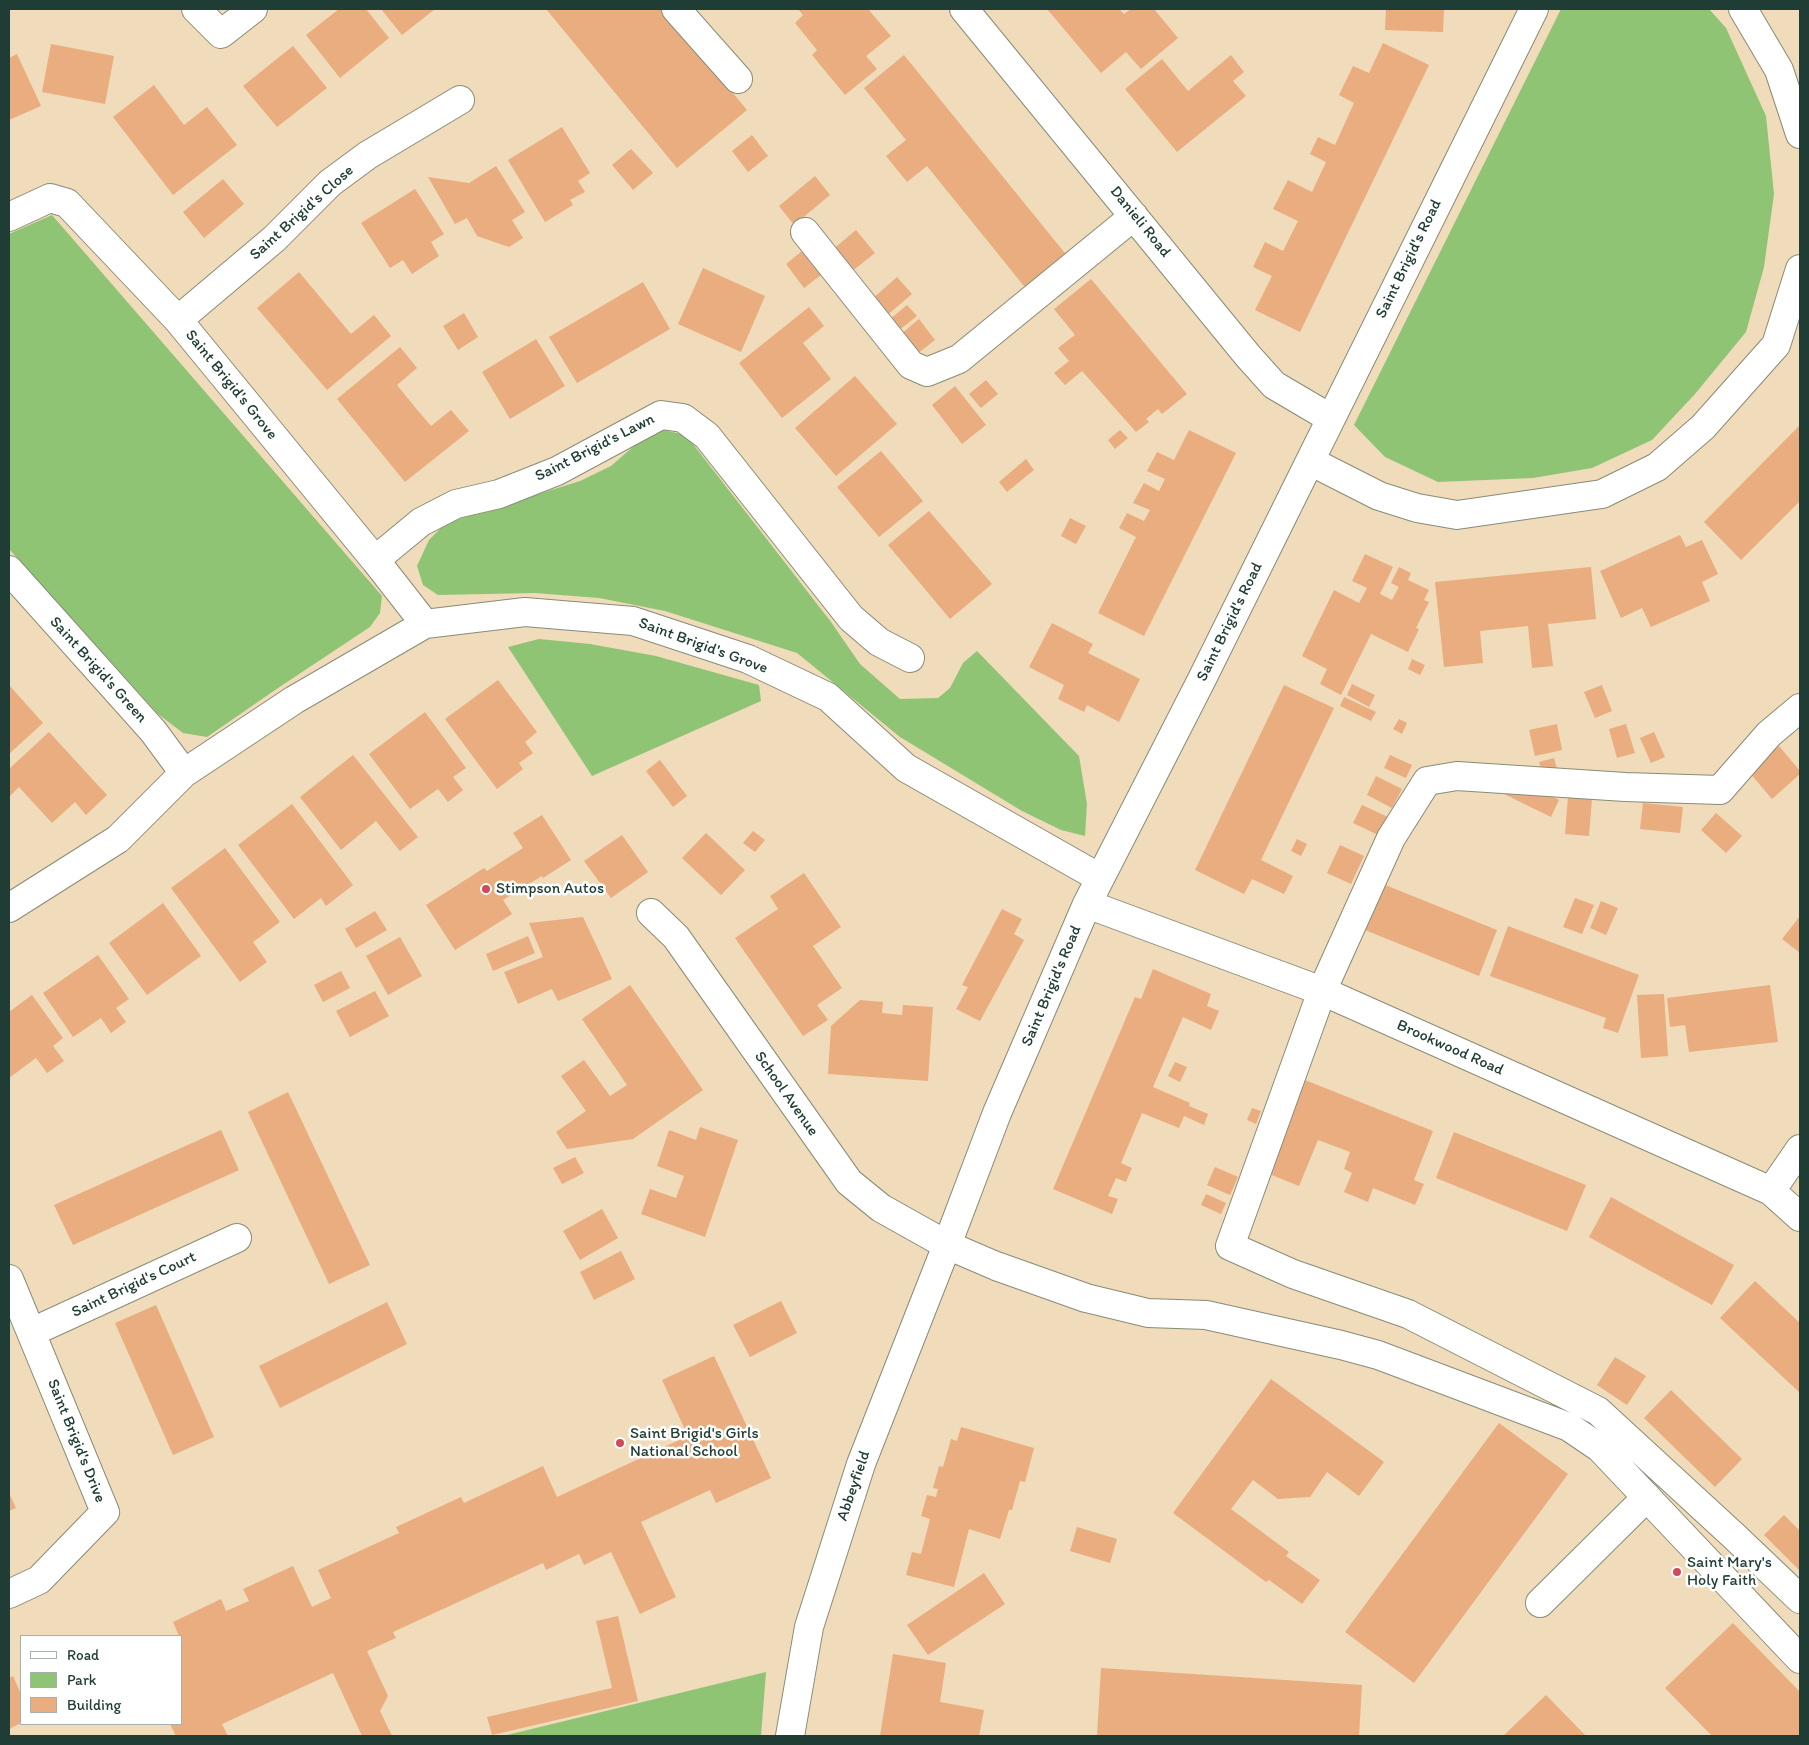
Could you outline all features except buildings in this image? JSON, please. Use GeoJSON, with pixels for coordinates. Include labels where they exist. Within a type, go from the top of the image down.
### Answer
{"type":"FeatureCollection","features":[{"type":"Feature","properties":{"kind":"street"},"geometry":{"type":"LineString","coordinates":[[196,9],[221,34],[253,9]]}},
{"type":"Feature","properties":{"kind":"street"},"geometry":{"type":"LineString","coordinates":[[676,9],[738,79]]}},
{"type":"Feature","properties":{"kind":"street","name":"Danieli Road"},"geometry":{"type":"LineString","coordinates":[[964,9],[1248,356],[1274,385],[1330,418]]}},
{"type":"Feature","properties":{"kind":"street","name":"Saint Brigid's Road"},"geometry":{"type":"LineString","coordinates":[[947,1245],[997,1113],[1087,904],[1201,681],[1534,9]]}},
{"type":"Feature","properties":{"kind":"street"},"geometry":{"type":"LineString","coordinates":[[1743,9],[1779,70],[1800,134]]}},
{"type":"Feature","properties":{"kind":"street","name":"Saint Brigid's Close"},"geometry":{"type":"LineString","coordinates":[[178,320],[274,239],[330,183],[368,155],[460,100]]}},
{"type":"Feature","properties":{"kind":"street","name":"Saint Brigid's Grove"},"geometry":{"type":"LineString","coordinates":[[9,217],[50,198],[67,202],[178,320],[375,560],[425,624]]}},
{"type":"Feature","properties":{"kind":"street"},"geometry":{"type":"LineString","coordinates":[[805,232],[911,365],[927,372],[959,359],[1134,216]]}},
{"type":"Feature","properties":{"kind":"street"},"geometry":{"type":"LineString","coordinates":[[1310,461],[1379,496],[1417,508],[1456,516],[1602,494],[1657,467],[1703,427],[1776,345],[1800,269]]}},
{"type":"Feature","properties":{"kind":"street","name":"Saint Brigid's Lawn"},"geometry":{"type":"LineString","coordinates":[[375,560],[421,522],[456,504],[499,494],[557,471],[661,415],[683,418],[707,436],[851,618],[879,642],[910,658]]}},
{"type":"Feature","properties":{"kind":"street","name":"Saint Brigid's Green"},"geometry":{"type":"LineString","coordinates":[[9,570],[153,731],[184,773]]}},
{"type":"Feature","properties":{"kind":"street","name":"Saint Brigid's Grove"},"geometry":{"type":"LineString","coordinates":[[9,908],[118,839],[184,773],[294,700],[425,624],[525,612],[633,621],[748,659],[828,697],[906,768],[1100,878]]}},
{"type":"Feature","properties":{"kind":"street"},"geometry":{"type":"LineString","coordinates":[[1800,708],[1768,734],[1720,790],[1625,787],[1458,776],[1427,781],[1391,838],[1322,990],[1230,1246],[1293,1274],[1408,1314],[1598,1411],[1800,1599]]}},
{"type":"Feature","properties":{"kind":"street","name":"Brookwood Road"},"geometry":{"type":"LineString","coordinates":[[1087,904],[1322,990],[1771,1191],[1800,1218]]}},
{"type":"Feature","properties":{"kind":"street","name":"School Avenue"},"geometry":{"type":"LineString","coordinates":[[651,913],[676,937],[849,1182],[881,1208],[947,1245],[996,1266],[1086,1298],[1148,1313],[1206,1315],[1378,1354],[1569,1427],[1600,1448],[1800,1659]]}},
{"type":"Feature","properties":{"kind":"street"},"geometry":{"type":"LineString","coordinates":[[1771,1191],[1800,1150]]}},
{"type":"Feature","properties":{"kind":"street","name":"Saint Brigid's Court"},"geometry":{"type":"LineString","coordinates":[[32,1332],[237,1238]]}},
{"type":"Feature","properties":{"kind":"street","name":"Abbeyfield"},"geometry":{"type":"LineString","coordinates":[[790,1736],[809,1627],[849,1500],[861,1464],[947,1245]]}},
{"type":"Feature","properties":{"kind":"street","name":"Saint Brigid's Drive"},"geometry":{"type":"LineString","coordinates":[[9,1279],[105,1512],[39,1580],[9,1594]]}},
{"type":"Feature","properties":{"kind":"street"},"geometry":{"type":"LineString","coordinates":[[1540,1603],[1647,1497]]}},
{"type":"Feature","properties":{"kind":"green space"},"geometry":{"type":"Polygon","coordinates":[[[1561,9],[1709,9],[1726,28],[1766,116],[1774,194],[1764,267],[1746,332],[1695,394],[1652,440],[1592,468],[1533,478],[1438,482],[1385,457],[1354,425],[1561,9]]]}},
{"type":"Feature","properties":{"kind":"green space"},"geometry":{"type":"Polygon","coordinates":[[[52,215],[382,596],[380,613],[370,627],[207,737],[183,733],[158,714],[9,549],[9,234],[52,215]]]}},
{"type":"Feature","properties":{"kind":"green space"},"geometry":{"type":"Polygon","coordinates":[[[663,430],[686,435],[831,622],[860,664],[900,699],[938,698],[950,688],[963,663],[977,651],[1079,756],[1087,804],[1085,836],[1061,830],[1022,811],[900,737],[797,653],[665,611],[599,598],[535,593],[438,595],[423,585],[417,566],[429,540],[446,523],[580,481],[611,466],[634,446],[663,430]]]}},
{"type":"Feature","properties":{"kind":"green space"},"geometry":{"type":"Polygon","coordinates":[[[539,639],[590,644],[656,656],[759,685],[761,701],[592,776],[508,647],[539,639]]]}},
{"type":"Feature","properties":{"kind":"green space"},"geometry":{"type":"Polygon","coordinates":[[[766,1672],[761,1736],[503,1736],[766,1672]]]}},
{"type":"Feature","properties":{"kind":"place","name":"Stimpson Autos"},"geometry":{"type":"Point","coordinates":[486,889]}},
{"type":"Feature","properties":{"kind":"place","name":"Saint Brigid's Girls National School"},"geometry":{"type":"Point","coordinates":[620,1443]}},
{"type":"Feature","properties":{"kind":"place","name":"Saint Mary's Holy Faith"},"geometry":{"type":"Point","coordinates":[1677,1572]}}]}
